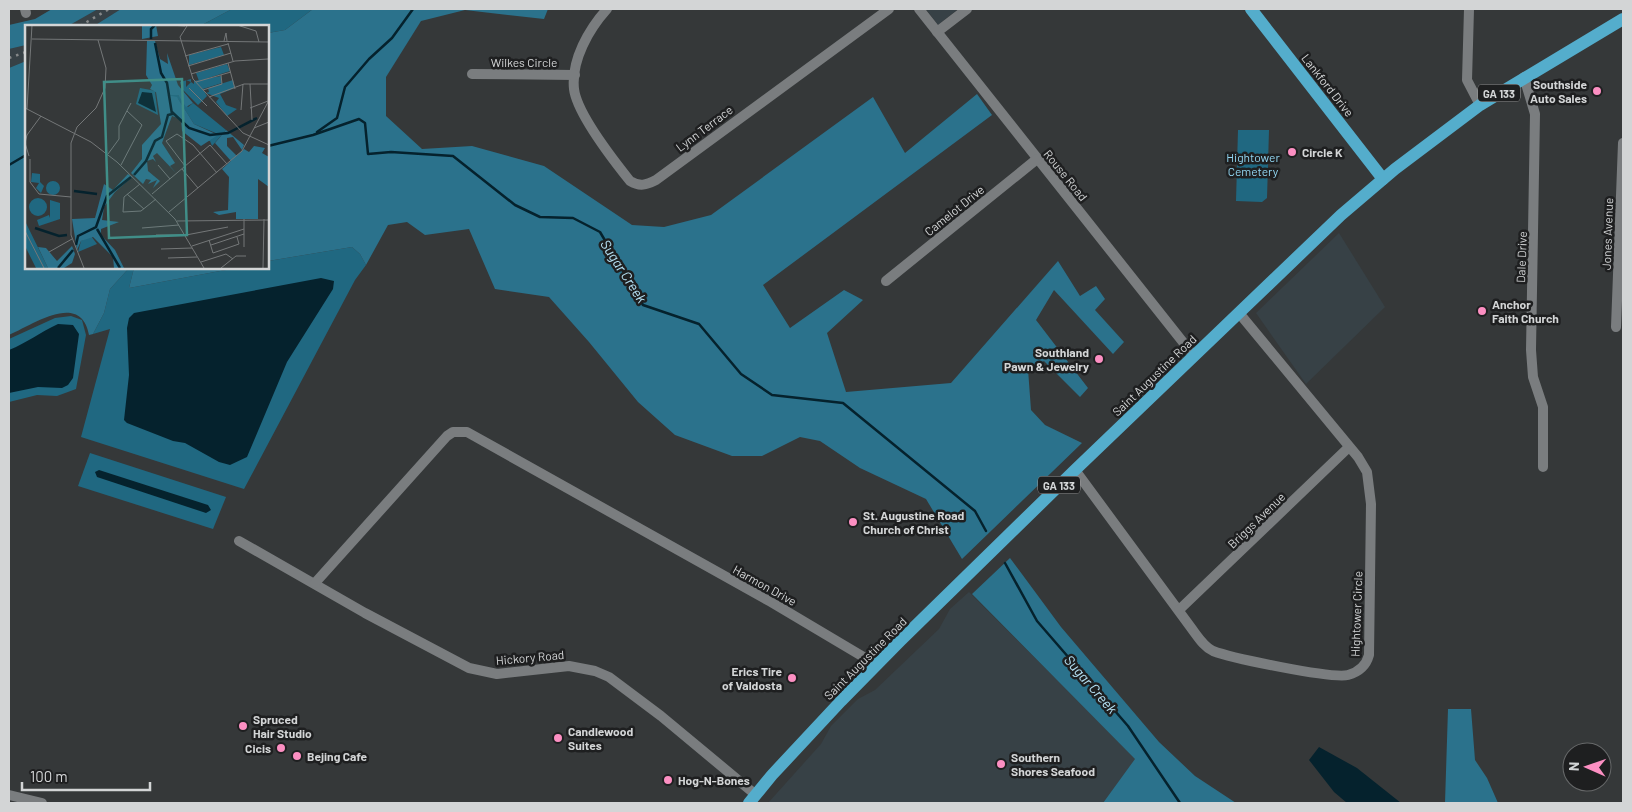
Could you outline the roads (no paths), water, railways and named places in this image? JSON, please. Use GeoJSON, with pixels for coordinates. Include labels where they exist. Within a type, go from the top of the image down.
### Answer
{"type":"FeatureCollection","features":[{"type":"Feature","properties":{"kind":"main road","name":"Lankford Drive"},"geometry":{"type":"LineString","coordinates":[[1252,9],[1383,179]]}},
{"type":"Feature","properties":{"kind":"main road","name":"Saint Augustine Road"},"geometry":{"type":"LineString","coordinates":[[753,799],[877,665],[1075,470],[1341,215],[1383,179],[1480,105],[1623,19]]}},
{"type":"Feature","properties":{"kind":"street"},"geometry":{"type":"LineString","coordinates":[[575,75],[582,49],[590,30],[607,9]]}},
{"type":"Feature","properties":{"kind":"street","name":"Lynn Terrace"},"geometry":{"type":"LineString","coordinates":[[575,75],[576,96],[593,129],[630,181],[637,185],[647,184],[889,9]]}},
{"type":"Feature","properties":{"kind":"street","name":"Rouse Road"},"geometry":{"type":"LineString","coordinates":[[919,9],[1194,356]]}},
{"type":"Feature","properties":{"kind":"street"},"geometry":{"type":"LineString","coordinates":[[937,32],[967,9]]}},
{"type":"Feature","properties":{"kind":"street"},"geometry":{"type":"LineString","coordinates":[[1469,9],[1467,80],[1480,105]]}},
{"type":"Feature","properties":{"kind":"street","name":"Wilkes Circle"},"geometry":{"type":"LineString","coordinates":[[472,74],[575,75]]}},
{"type":"Feature","properties":{"kind":"street","name":"Dale Drive"},"geometry":{"type":"LineString","coordinates":[[1524,77],[1534,114],[1531,350],[1533,377],[1543,407],[1543,467]]}},
{"type":"Feature","properties":{"kind":"street","name":"Jones Avenue"},"geometry":{"type":"LineString","coordinates":[[1616,327],[1623,143]]}},
{"type":"Feature","properties":{"kind":"street","name":"Camelot Drive"},"geometry":{"type":"LineString","coordinates":[[886,281],[1037,159]]}},
{"type":"Feature","properties":{"kind":"street","name":"Hightower Circle"},"geometry":{"type":"LineString","coordinates":[[1075,470],[1202,642],[1212,650],[1303,671],[1337,676],[1357,672],[1366,664],[1369,655],[1370,486],[1362,464],[1349,446],[1239,313]]}},
{"type":"Feature","properties":{"kind":"street","name":"Harmon Drive"},"geometry":{"type":"LineString","coordinates":[[315,583],[447,436],[459,431],[467,432],[786,611],[877,665]]}},
{"type":"Feature","properties":{"kind":"street","name":"Briggs Avenue"},"geometry":{"type":"LineString","coordinates":[[1179,610],[1349,446]]}},
{"type":"Feature","properties":{"kind":"street","name":"Hickory Road"},"geometry":{"type":"LineString","coordinates":[[239,541],[365,613],[469,668],[497,674],[569,666],[588,669],[609,677],[661,716],[753,799]]}},
{"type":"Feature","properties":{"kind":"street"},"geometry":{"type":"LineString","coordinates":[[9,795],[42,803]]}},
{"type":"Feature","properties":{"kind":"waterway"},"geometry":{"type":"LineString","coordinates":[[317,132],[337,118],[345,87],[369,59],[392,38],[413,9]]}},
{"type":"Feature","properties":{"kind":"waterway","name":"Sugar Creek"},"geometry":{"type":"LineString","coordinates":[[269,146],[313,135],[359,119],[365,123],[368,154],[391,152],[453,156],[515,205],[540,217],[573,218],[600,232],[643,305],[699,324],[741,374],[772,395],[843,403],[975,511],[986,531]]}},
{"type":"Feature","properties":{"kind":"waterway","name":"Sugar Creek"},"geometry":{"type":"LineString","coordinates":[[9,165],[25,156]]}},
{"type":"Feature","properties":{"kind":"waterway","name":"Sugar Creek"},"geometry":{"type":"LineString","coordinates":[[1005,563],[1037,621],[1128,726],[1180,803]]}},
{"type":"Feature","properties":{"kind":"railway"},"geometry":{"type":"LineString","coordinates":[[82,25],[109,9]]}},
{"type":"Feature","properties":{"kind":"railway"},"geometry":{"type":"LineString","coordinates":[[9,58],[25,52]]}},
{"type":"Feature","properties":{"kind":"place","name":"Southside Auto Sales"},"geometry":{"type":"Point","coordinates":[1597,91]}},
{"type":"Feature","properties":{"kind":"place","name":"Circle K"},"geometry":{"type":"Point","coordinates":[1292,152]}},
{"type":"Feature","properties":{"kind":"place","name":"Anchor Faith Church"},"geometry":{"type":"Point","coordinates":[1482,311]}},
{"type":"Feature","properties":{"kind":"place","name":"Southland Pawn & Jewelry"},"geometry":{"type":"Point","coordinates":[1099,359]}},
{"type":"Feature","properties":{"kind":"place","name":"St. Augustine Road Church of Christ"},"geometry":{"type":"Point","coordinates":[853,522]}},
{"type":"Feature","properties":{"kind":"place","name":"Erics Tire of Valdosta"},"geometry":{"type":"Point","coordinates":[792,678]}},
{"type":"Feature","properties":{"kind":"place","name":"Spruced Hair Studio"},"geometry":{"type":"Point","coordinates":[243,726]}},
{"type":"Feature","properties":{"kind":"place","name":"Candlewood Suites"},"geometry":{"type":"Point","coordinates":[558,738]}},
{"type":"Feature","properties":{"kind":"place","name":"Cicis"},"geometry":{"type":"Point","coordinates":[281,748]}},
{"type":"Feature","properties":{"kind":"place","name":"Bejing Cafe"},"geometry":{"type":"Point","coordinates":[297,756]}},
{"type":"Feature","properties":{"kind":"place","name":"Southern Shores Seafood"},"geometry":{"type":"Point","coordinates":[1001,764]}},
{"type":"Feature","properties":{"kind":"place","name":"Hog-N-Bones"},"geometry":{"type":"Point","coordinates":[668,780]}},
{"type":"Feature","properties":{"kind":"park label","name":"Hightower Cemetery"},"geometry":{"type":"Point","coordinates":[1253,164]}}]}
